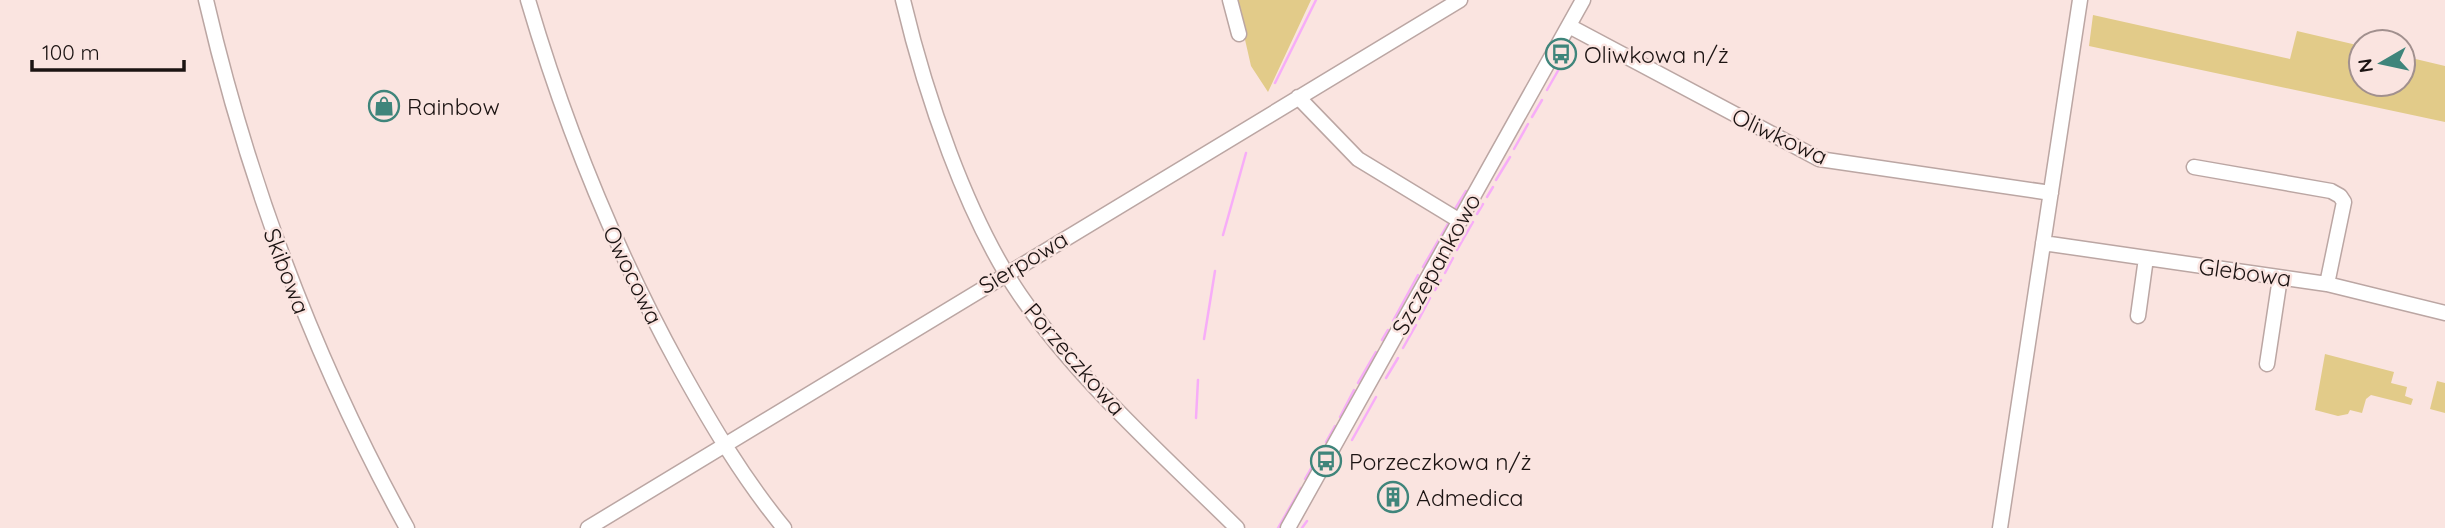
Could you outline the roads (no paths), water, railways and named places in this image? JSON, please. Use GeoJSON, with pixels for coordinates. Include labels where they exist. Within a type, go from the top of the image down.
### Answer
{"type":"FeatureCollection","features":[{"type":"Feature","properties":{"kind":"street","name":"Skibowa"},"geometry":{"type":"LineString","coordinates":[[206,0],[232,109],[284,265],[332,381],[408,528]]}},
{"type":"Feature","properties":{"kind":"street","name":"Owocowa"},"geometry":{"type":"LineString","coordinates":[[528,0],[560,103],[604,216],[642,299],[723,446],[784,528]]}},
{"type":"Feature","properties":{"kind":"street","name":"Porzeczkowa"},"geometry":{"type":"LineString","coordinates":[[903,0],[950,149],[1006,272],[1033,313],[1087,377],[1237,528]]}},
{"type":"Feature","properties":{"kind":"street"},"geometry":{"type":"LineString","coordinates":[[1230,0],[1239,34]]}},
{"type":"Feature","properties":{"kind":"street","name":"Sierpowa"},"geometry":{"type":"LineString","coordinates":[[588,528],[1006,272],[1460,0]]}},
{"type":"Feature","properties":{"kind":"street","name":"Szczepankowo"},"geometry":{"type":"LineString","coordinates":[[1288,528],[1583,0]]}},
{"type":"Feature","properties":{"kind":"street"},"geometry":{"type":"LineString","coordinates":[[2000,528],[2080,0]]}},
{"type":"Feature","properties":{"kind":"street","name":"Oliwkowa"},"geometry":{"type":"LineString","coordinates":[[1569,26],[1819,159],[2051,192]]}},
{"type":"Feature","properties":{"kind":"street"},"geometry":{"type":"LineString","coordinates":[[1298,97],[1349,153],[1460,221]]}},
{"type":"Feature","properties":{"kind":"street"},"geometry":{"type":"LineString","coordinates":[[2194,167],[2331,191],[2340,196],[2344,202],[2327,284]]}},
{"type":"Feature","properties":{"kind":"street","name":"Glebowa"},"geometry":{"type":"LineString","coordinates":[[2043,243],[2327,284],[2445,313]]}},
{"type":"Feature","properties":{"kind":"street"},"geometry":{"type":"LineString","coordinates":[[2138,316],[2146,258]]}},
{"type":"Feature","properties":{"kind":"street"},"geometry":{"type":"LineString","coordinates":[[2267,364],[2280,278]]}},
{"type":"Feature","properties":{"kind":"waterway"},"geometry":{"type":"LineString","coordinates":[[1275,83],[1316,0]]}},
{"type":"Feature","properties":{"kind":"waterway"},"geometry":{"type":"LineString","coordinates":[[1547,90],[1559,69]]}},
{"type":"Feature","properties":{"kind":"waterway"},"geometry":{"type":"LineString","coordinates":[[1532,117],[1542,100]]}},
{"type":"Feature","properties":{"kind":"waterway"},"geometry":{"type":"LineString","coordinates":[[1514,149],[1528,124]]}},
{"type":"Feature","properties":{"kind":"waterway"},"geometry":{"type":"LineString","coordinates":[[1223,235],[1246,153]]}},
{"type":"Feature","properties":{"kind":"waterway"},"geometry":{"type":"LineString","coordinates":[[1496,180],[1510,157]]}},
{"type":"Feature","properties":{"kind":"waterway"},"geometry":{"type":"LineString","coordinates":[[1487,197],[1493,187]]}},
{"type":"Feature","properties":{"kind":"waterway"},"geometry":{"type":"LineString","coordinates":[[1455,209],[1466,191]]}},
{"type":"Feature","properties":{"kind":"waterway"},"geometry":{"type":"LineString","coordinates":[[1477,214],[1483,204]]}},
{"type":"Feature","properties":{"kind":"waterway"},"geometry":{"type":"LineString","coordinates":[[1457,250],[1473,222]]}},
{"type":"Feature","properties":{"kind":"waterway"},"geometry":{"type":"LineString","coordinates":[[1423,267],[1448,224]]}},
{"type":"Feature","properties":{"kind":"waterway"},"geometry":{"type":"LineString","coordinates":[[1445,273],[1453,258]]}},
{"type":"Feature","properties":{"kind":"waterway"},"geometry":{"type":"LineString","coordinates":[[1204,339],[1215,271]]}},
{"type":"Feature","properties":{"kind":"waterway"},"geometry":{"type":"LineString","coordinates":[[1393,321],[1418,275]]}},
{"type":"Feature","properties":{"kind":"waterway"},"geometry":{"type":"LineString","coordinates":[[1435,290],[1441,280]]}},
{"type":"Feature","properties":{"kind":"waterway"},"geometry":{"type":"LineString","coordinates":[[1419,319],[1430,298]]}},
{"type":"Feature","properties":{"kind":"waterway"},"geometry":{"type":"LineString","coordinates":[[1403,348],[1416,325]]}},
{"type":"Feature","properties":{"kind":"waterway"},"geometry":{"type":"LineString","coordinates":[[1382,340],[1388,330]]}},
{"type":"Feature","properties":{"kind":"waterway"},"geometry":{"type":"LineString","coordinates":[[1358,383],[1376,352]]}},
{"type":"Feature","properties":{"kind":"waterway"},"geometry":{"type":"LineString","coordinates":[[1386,378],[1398,358]]}},
{"type":"Feature","properties":{"kind":"waterway"},"geometry":{"type":"LineString","coordinates":[[1196,418],[1198,380]]}},
{"type":"Feature","properties":{"kind":"waterway"},"geometry":{"type":"LineString","coordinates":[[1340,417],[1354,390]]}},
{"type":"Feature","properties":{"kind":"waterway"},"geometry":{"type":"LineString","coordinates":[[1352,440],[1376,397]]}},
{"type":"Feature","properties":{"kind":"waterway"},"geometry":{"type":"LineString","coordinates":[[1326,442],[1335,426]]}},
{"type":"Feature","properties":{"kind":"waterway"},"geometry":{"type":"LineString","coordinates":[[1305,479],[1321,451]]}},
{"type":"Feature","properties":{"kind":"waterway"},"geometry":{"type":"LineString","coordinates":[[1278,528],[1301,488]]}},
{"type":"Feature","properties":{"kind":"waterway"},"geometry":{"type":"LineString","coordinates":[[1302,528],[1307,521]]}},
{"type":"Feature","properties":{"kind":"place","name":"Oliwkowa n/ż"},"geometry":{"type":"Point","coordinates":[1561,54]}},
{"type":"Feature","properties":{"kind":"place","name":"Rainbow"},"geometry":{"type":"Point","coordinates":[384,106]}},
{"type":"Feature","properties":{"kind":"place","name":"Porzeczkowa n/ż"},"geometry":{"type":"Point","coordinates":[1326,461]}},
{"type":"Feature","properties":{"kind":"place","name":"Admedica"},"geometry":{"type":"Point","coordinates":[1393,497]}}]}
